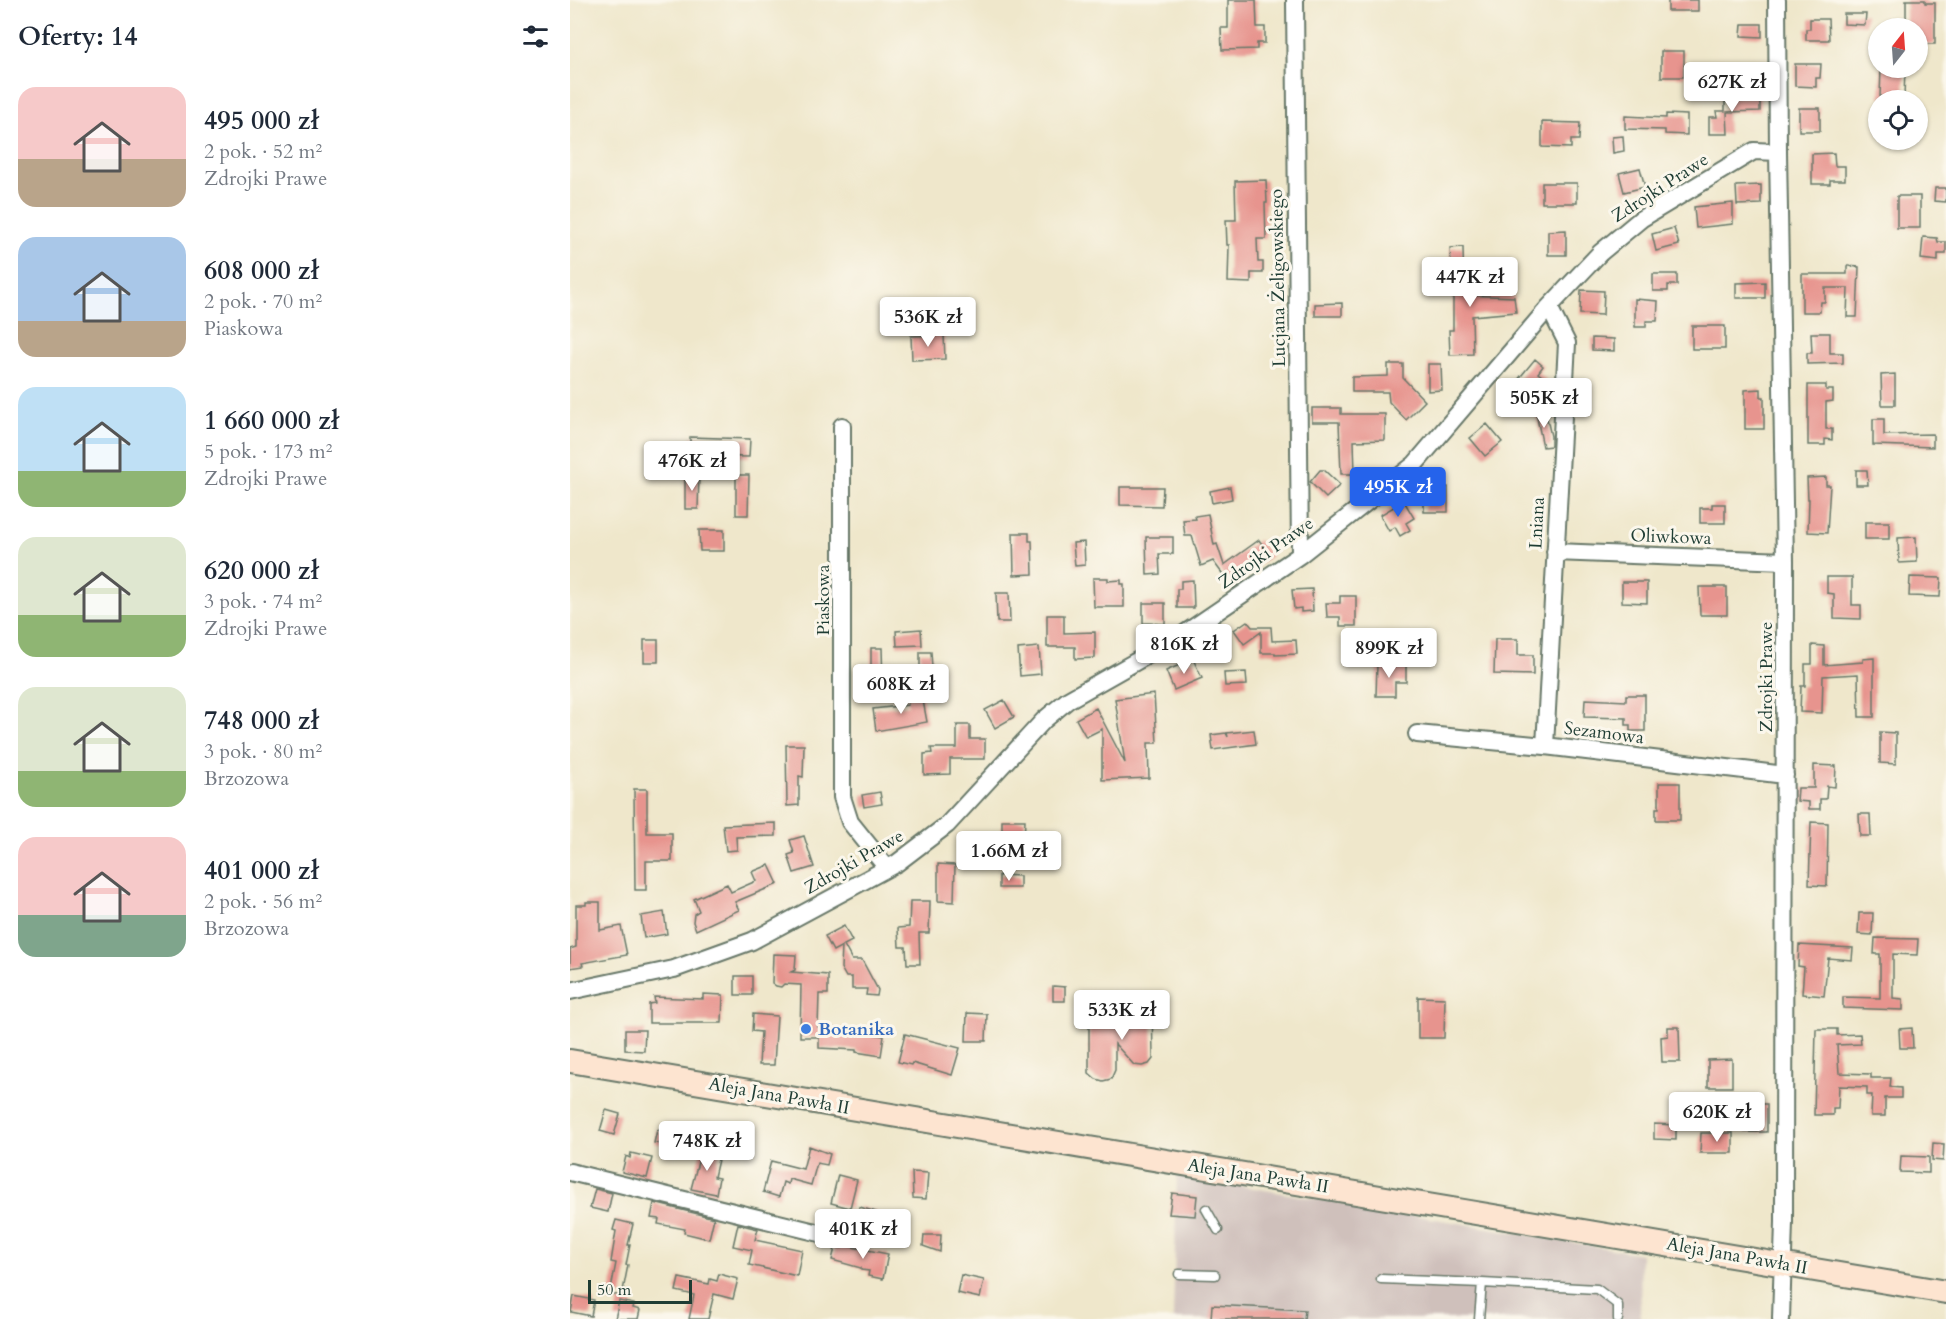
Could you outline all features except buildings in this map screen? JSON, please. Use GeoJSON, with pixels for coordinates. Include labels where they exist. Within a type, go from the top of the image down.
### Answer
{"type":"FeatureCollection","features":[{"type":"Feature","properties":{"kind":"main road","name":"Aleja Jana Pawła II"},"geometry":{"type":"LineString","coordinates":[[570,1061],[1946,1292]]}},
{"type":"Feature","properties":{"kind":"street","name":"Lucjana Żeligowskiego"},"geometry":{"type":"LineString","coordinates":[[1295,0],[1300,555]]}},
{"type":"Feature","properties":{"kind":"street"},"geometry":{"type":"LineString","coordinates":[[1777,0],[1778,152]]}},
{"type":"Feature","properties":{"kind":"street","name":"Zdrojki Prawe"},"geometry":{"type":"LineString","coordinates":[[570,991],[674,969],[752,941],[887,868],[921,846],[947,825],[1044,720],[1068,700],[1181,636],[1300,555],[1415,464],[1550,307],[1600,253],[1641,219],[1754,151],[1778,152],[1785,561],[1784,1222],[1781,1319]]}},
{"type":"Feature","properties":{"kind":"street","name":"Lniana"},"geometry":{"type":"LineString","coordinates":[[1545,746],[1567,342],[1550,307]]}},
{"type":"Feature","properties":{"kind":"street","name":"Piaskowa"},"geometry":{"type":"LineString","coordinates":[[842,426],[842,797],[850,822],[887,868]]}},
{"type":"Feature","properties":{"kind":"street","name":"Oliwkowa"},"geometry":{"type":"LineString","coordinates":[[1555,552],[1785,561]]}},
{"type":"Feature","properties":{"kind":"street","name":"Sezamowa"},"geometry":{"type":"LineString","coordinates":[[1417,734],[1545,746],[1785,775]]}},
{"type":"Feature","properties":{"kind":"street"},"geometry":{"type":"LineString","coordinates":[[570,1172],[840,1238]]}},
{"type":"Feature","properties":{"kind":"lane"},"geometry":{"type":"LineString","coordinates":[[1206,1209],[1218,1230]]}},
{"type":"Feature","properties":{"kind":"lane"},"geometry":{"type":"LineString","coordinates":[[1179,1274],[1215,1275]]}},
{"type":"Feature","properties":{"kind":"lane"},"geometry":{"type":"LineString","coordinates":[[1380,1278],[1597,1289],[1618,1305],[1618,1319]]}},
{"type":"Feature","properties":{"kind":"lane"},"geometry":{"type":"LineString","coordinates":[[1479,1319],[1482,1283]]}},
{"type":"Feature","properties":{"kind":"shaded area"},"geometry":{"type":"Polygon","coordinates":[[[1177,1175],[1641,1254],[1640,1319],[1173,1319],[1177,1175]]]}},
{"type":"Feature","properties":{"kind":"place","name":"Botanika"},"geometry":{"type":"Point","coordinates":[806,1029]}}]}
